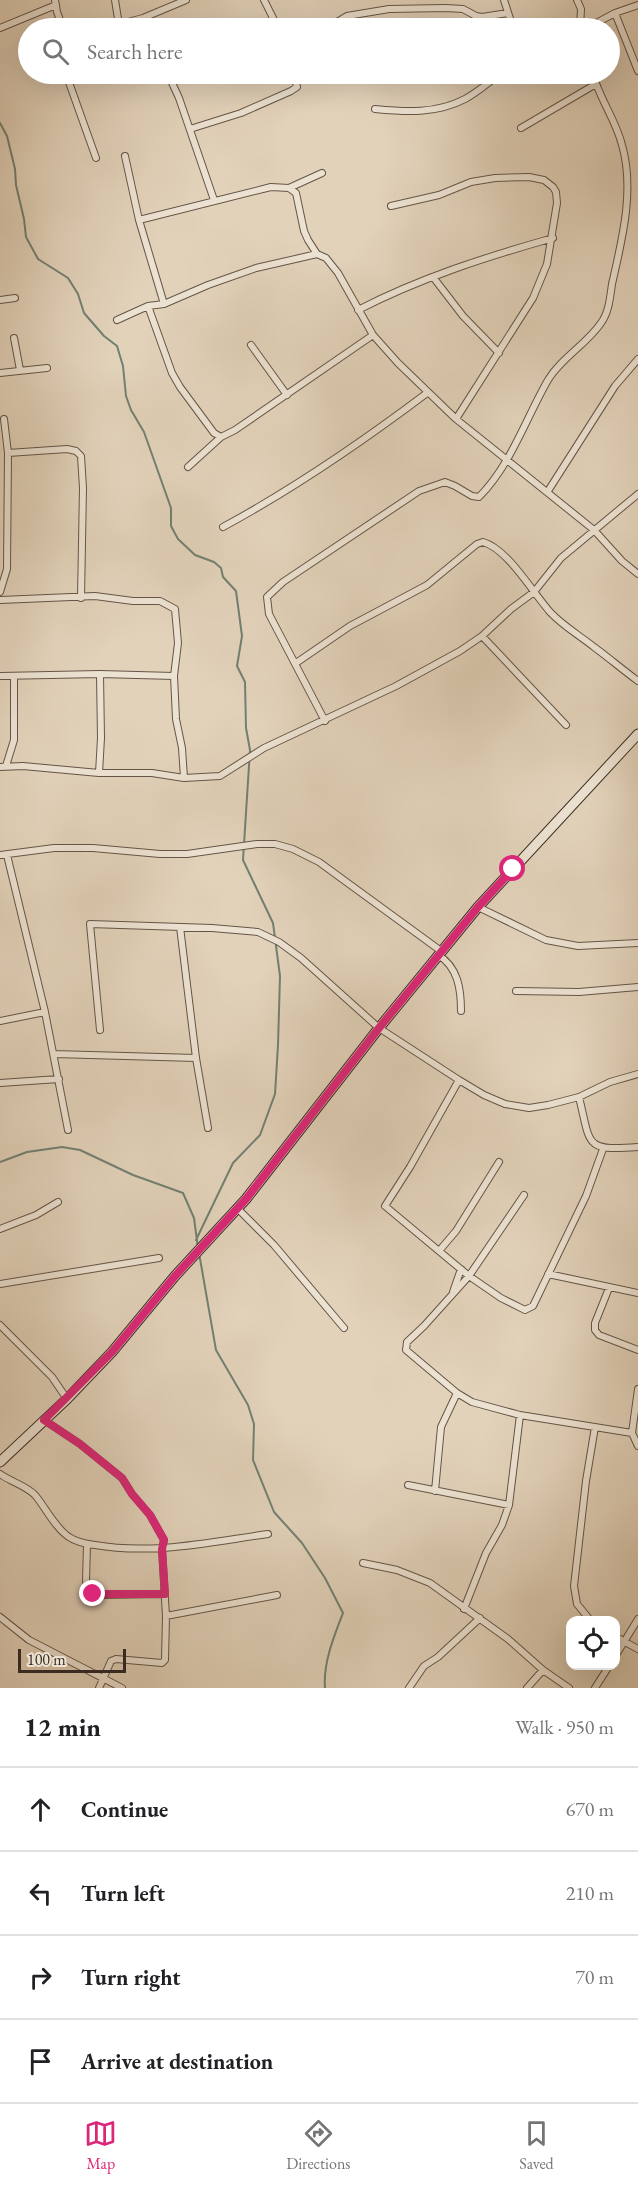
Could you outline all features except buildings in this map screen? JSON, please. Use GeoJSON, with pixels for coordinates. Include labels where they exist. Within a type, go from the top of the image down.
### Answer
{"type":"FeatureCollection","features":[{"type":"Feature","properties":{"kind":"street"},"geometry":{"type":"LineString","coordinates":[[115,0],[118,18]]}},
{"type":"Feature","properties":{"kind":"street"},"geometry":{"type":"LineString","coordinates":[[143,18],[186,0]]}},
{"type":"Feature","properties":{"kind":"street"},"geometry":{"type":"LineString","coordinates":[[264,0],[273,18]]}},
{"type":"Feature","properties":{"kind":"street"},"geometry":{"type":"LineString","coordinates":[[504,0],[510,18]]}},
{"type":"Feature","properties":{"kind":"street"},"geometry":{"type":"LineString","coordinates":[[578,0],[581,18]]}},
{"type":"Feature","properties":{"kind":"street"},"geometry":{"type":"LineString","coordinates":[[22,18],[56,2],[60,18]]}},
{"type":"Feature","properties":{"kind":"street"},"geometry":{"type":"LineString","coordinates":[[606,18],[638,5]]}},
{"type":"Feature","properties":{"kind":"street"},"geometry":{"type":"LineString","coordinates":[[344,18],[377,10],[463,9],[482,17],[508,13]]}},
{"type":"Feature","properties":{"kind":"street"},"geometry":{"type":"LineString","coordinates":[[615,13],[617,18]]}},
{"type":"Feature","properties":{"kind":"street"},"geometry":{"type":"LineString","coordinates":[[0,28],[18,20]]}},
{"type":"Feature","properties":{"kind":"street"},"geometry":{"type":"LineString","coordinates":[[620,26],[638,71]]}},
{"type":"Feature","properties":{"kind":"street"},"geometry":{"type":"LineString","coordinates":[[70,84],[96,158]]}},
{"type":"Feature","properties":{"kind":"street"},"geometry":{"type":"LineString","coordinates":[[172,84],[214,200]]}},
{"type":"Feature","properties":{"kind":"street"},"geometry":{"type":"LineString","coordinates":[[190,129],[241,112],[291,91],[297,87],[296,84]]}},
{"type":"Feature","properties":{"kind":"street"},"geometry":{"type":"LineString","coordinates":[[375,109],[422,112],[436,110],[466,99],[486,84]]}},
{"type":"Feature","properties":{"kind":"street"},"geometry":{"type":"LineString","coordinates":[[325,721],[269,614],[267,597],[283,582],[418,490],[445,482],[472,496],[479,497],[506,459],[550,376],[601,324],[607,311],[618,265],[627,190],[622,145],[608,108],[596,84],[521,128]]}},
{"type":"Feature","properties":{"kind":"street"},"geometry":{"type":"LineString","coordinates":[[125,156],[139,220],[164,304]]}},
{"type":"Feature","properties":{"kind":"street"},"geometry":{"type":"LineString","coordinates":[[139,220],[271,187],[289,188],[322,173]]}},
{"type":"Feature","properties":{"kind":"street"},"geometry":{"type":"LineString","coordinates":[[391,206],[439,195],[471,182],[495,178],[529,177],[549,183],[555,192],[557,203],[553,238],[547,264],[533,298],[456,419]]}},
{"type":"Feature","properties":{"kind":"street"},"geometry":{"type":"LineString","coordinates":[[289,188],[298,197],[304,231],[317,254],[326,258],[338,273],[373,335],[427,393],[594,530],[622,561],[638,574]]}},
{"type":"Feature","properties":{"kind":"street"},"geometry":{"type":"LineString","coordinates":[[358,310],[399,289],[511,250],[553,238]]}},
{"type":"Feature","properties":{"kind":"street"},"geometry":{"type":"LineString","coordinates":[[117,320],[148,306],[164,304],[256,268],[317,254]]}},
{"type":"Feature","properties":{"kind":"street"},"geometry":{"type":"LineString","coordinates":[[433,277],[463,316],[499,353]]}},
{"type":"Feature","properties":{"kind":"street"},"geometry":{"type":"LineString","coordinates":[[0,300],[15,298]]}},
{"type":"Feature","properties":{"kind":"street"},"geometry":{"type":"LineString","coordinates":[[148,306],[172,374],[214,434],[221,437]]}},
{"type":"Feature","properties":{"kind":"street"},"geometry":{"type":"LineString","coordinates":[[188,467],[221,437],[235,430],[373,335]]}},
{"type":"Feature","properties":{"kind":"street"},"geometry":{"type":"LineString","coordinates":[[14,338],[20,370]]}},
{"type":"Feature","properties":{"kind":"street"},"geometry":{"type":"LineString","coordinates":[[251,345],[287,395]]}},
{"type":"Feature","properties":{"kind":"street"},"geometry":{"type":"LineString","coordinates":[[548,491],[615,386],[638,359]]}},
{"type":"Feature","properties":{"kind":"street"},"geometry":{"type":"LineString","coordinates":[[0,373],[47,368]]}},
{"type":"Feature","properties":{"kind":"street"},"geometry":{"type":"LineString","coordinates":[[224,527],[322,468],[427,393]]}},
{"type":"Feature","properties":{"kind":"street"},"geometry":{"type":"LineString","coordinates":[[0,592],[7,569],[8,453],[4,419]]}},
{"type":"Feature","properties":{"kind":"street"},"geometry":{"type":"LineString","coordinates":[[8,453],[67,449],[76,451],[81,456],[83,488],[81,598]]}},
{"type":"Feature","properties":{"kind":"street"},"geometry":{"type":"LineString","coordinates":[[14,676],[14,741],[3,767],[99,773],[152,773],[184,778],[220,776],[264,748],[325,721],[422,672],[482,636],[511,609],[534,592],[561,558],[638,494]]}},
{"type":"Feature","properties":{"kind":"street"},"geometry":{"type":"LineString","coordinates":[[296,663],[350,626],[427,585],[477,544],[483,542],[494,547],[550,612],[571,632],[638,681]]}},
{"type":"Feature","properties":{"kind":"street"},"geometry":{"type":"LineString","coordinates":[[0,600],[95,596],[160,602],[175,609],[178,643],[174,676],[176,719],[182,748],[184,778]]}},
{"type":"Feature","properties":{"kind":"street"},"geometry":{"type":"LineString","coordinates":[[482,636],[566,725]]}},
{"type":"Feature","properties":{"kind":"street"},"geometry":{"type":"LineString","coordinates":[[0,676],[100,674],[174,676]]}},
{"type":"Feature","properties":{"kind":"street"},"geometry":{"type":"LineString","coordinates":[[99,773],[100,674]]}},
{"type":"Feature","properties":{"kind":"street"},"geometry":{"type":"LineString","coordinates":[[0,1462],[67,1399],[112,1352],[175,1276],[238,1209],[379,1028],[478,907],[638,734]]}},
{"type":"Feature","properties":{"kind":"street"},"geometry":{"type":"LineString","coordinates":[[68,1130],[45,1012],[3,855],[54,848],[93,848],[160,854],[187,854],[257,844],[275,844],[292,849],[319,862],[440,953],[458,981],[461,1011]]}},
{"type":"Feature","properties":{"kind":"street"},"geometry":{"type":"LineString","coordinates":[[478,907],[546,940],[578,946],[638,943]]}},
{"type":"Feature","properties":{"kind":"street"},"geometry":{"type":"LineString","coordinates":[[100,1030],[90,924],[212,928],[258,932],[279,942],[301,958],[379,1028],[459,1080],[495,1099],[523,1107],[548,1105],[579,1097],[610,1082],[638,1074]]}},
{"type":"Feature","properties":{"kind":"street"},"geometry":{"type":"LineString","coordinates":[[180,927],[196,1058],[208,1128]]}},
{"type":"Feature","properties":{"kind":"street"},"geometry":{"type":"LineString","coordinates":[[516,990],[579,992],[638,987]]}},
{"type":"Feature","properties":{"kind":"street"},"geometry":{"type":"LineString","coordinates":[[0,1021],[45,1012]]}},
{"type":"Feature","properties":{"kind":"street"},"geometry":{"type":"LineString","coordinates":[[54,1054],[196,1058]]}},
{"type":"Feature","properties":{"kind":"street"},"geometry":{"type":"LineString","coordinates":[[0,1083],[59,1079]]}},
{"type":"Feature","properties":{"kind":"street"},"geometry":{"type":"LineString","coordinates":[[459,1080],[410,1167],[385,1203],[387,1208],[469,1276],[501,1298],[525,1310],[533,1306],[586,1196],[603,1149]]}},
{"type":"Feature","properties":{"kind":"street"},"geometry":{"type":"LineString","coordinates":[[579,1097],[590,1138],[597,1147],[603,1149],[638,1148]]}},
{"type":"Feature","properties":{"kind":"street"},"geometry":{"type":"LineString","coordinates":[[439,1251],[456,1231],[499,1162]]}},
{"type":"Feature","properties":{"kind":"street"},"geometry":{"type":"LineString","coordinates":[[524,1195],[469,1276],[405,1347],[457,1393],[472,1402],[520,1415],[632,1433]]}},
{"type":"Feature","properties":{"kind":"street"},"geometry":{"type":"LineString","coordinates":[[0,1229],[36,1215],[58,1202]]}},
{"type":"Feature","properties":{"kind":"street"},"geometry":{"type":"LineString","coordinates":[[238,1209],[274,1245],[344,1328]]}},
{"type":"Feature","properties":{"kind":"street"},"geometry":{"type":"LineString","coordinates":[[0,1284],[159,1258]]}},
{"type":"Feature","properties":{"kind":"street"},"geometry":{"type":"LineString","coordinates":[[452,1295],[460,1269]]}},
{"type":"Feature","properties":{"kind":"street"},"geometry":{"type":"LineString","coordinates":[[548,1274],[638,1293]]}},
{"type":"Feature","properties":{"kind":"street"},"geometry":{"type":"LineString","coordinates":[[609,1288],[595,1323],[595,1330],[599,1335],[638,1350]]}},
{"type":"Feature","properties":{"kind":"street"},"geometry":{"type":"LineString","coordinates":[[0,1325],[52,1377],[67,1399]]}},
{"type":"Feature","properties":{"kind":"street"},"geometry":{"type":"LineString","coordinates":[[638,1389],[632,1433],[638,1446]]}},
{"type":"Feature","properties":{"kind":"street"},"geometry":{"type":"LineString","coordinates":[[435,1491],[441,1427],[457,1393]]}},
{"type":"Feature","properties":{"kind":"street"},"geometry":{"type":"LineString","coordinates":[[464,1609],[486,1553],[502,1525],[509,1505],[520,1415]]}},
{"type":"Feature","properties":{"kind":"street"},"geometry":{"type":"LineString","coordinates":[[44,1420],[80,1444],[122,1478],[150,1515],[164,1540],[162,1549],[166,1616],[164,1662],[116,1659],[110,1662],[99,1688]]}},
{"type":"Feature","properties":{"kind":"street"},"geometry":{"type":"LineString","coordinates":[[588,1616],[577,1604],[574,1586],[586,1480],[595,1427]]}},
{"type":"Feature","properties":{"kind":"street"},"geometry":{"type":"LineString","coordinates":[[0,1474],[33,1494],[42,1508],[68,1537],[87,1544],[122,1549],[162,1549],[268,1534]]}},
{"type":"Feature","properties":{"kind":"street"},"geometry":{"type":"LineString","coordinates":[[408,1485],[509,1505]]}},
{"type":"Feature","properties":{"kind":"street"},"geometry":{"type":"LineString","coordinates":[[87,1544],[86,1581],[89,1593],[100,1595],[165,1594]]}},
{"type":"Feature","properties":{"kind":"street"},"geometry":{"type":"LineString","coordinates":[[363,1563],[416,1576],[430,1583],[464,1609],[480,1618],[543,1670],[569,1688]]}},
{"type":"Feature","properties":{"kind":"street"},"geometry":{"type":"LineString","coordinates":[[166,1616],[277,1595]]}},
{"type":"Feature","properties":{"kind":"street"},"geometry":{"type":"LineString","coordinates":[[0,1617],[29,1640],[122,1688]]}},
{"type":"Feature","properties":{"kind":"street"},"geometry":{"type":"LineString","coordinates":[[409,1688],[424,1666],[438,1657],[480,1618]]}},
{"type":"Feature","properties":{"kind":"street"},"geometry":{"type":"LineString","coordinates":[[620,1648],[638,1619]]}},
{"type":"Feature","properties":{"kind":"street"},"geometry":{"type":"LineString","coordinates":[[620,1640],[638,1648]]}},
{"type":"Feature","properties":{"kind":"street"},"geometry":{"type":"LineString","coordinates":[[527,1688],[543,1670]]}},
{"type":"Feature","properties":{"kind":"street"},"geometry":{"type":"LineString","coordinates":[[595,1688],[606,1670]]}},
{"type":"Feature","properties":{"kind":"waterway"},"geometry":{"type":"LineString","coordinates":[[0,123],[7,136],[15,169],[26,237],[38,259],[68,278],[78,294],[84,313],[104,336],[117,346],[123,366],[126,396],[144,432],[171,508],[171,526],[178,539],[195,555],[214,562],[221,568],[223,577],[236,591],[242,636],[237,666],[245,682],[246,728],[250,750],[243,860],[273,923],[280,976],[275,1094],[260,1135],[233,1163],[196,1240]]}},
{"type":"Feature","properties":{"kind":"waterway"},"geometry":{"type":"LineString","coordinates":[[0,1162],[27,1152],[62,1147],[80,1150],[133,1175],[183,1193],[194,1218],[198,1248]]}},
{"type":"Feature","properties":{"kind":"waterway"},"geometry":{"type":"LineString","coordinates":[[199,1253],[216,1350],[248,1405],[254,1424],[253,1460],[274,1512],[302,1543],[325,1578],[343,1613],[327,1659],[325,1688]]}},
{"type":"Feature","properties":{"kind":"route"},"geometry":{"type":"LineString","coordinates":[[93,1594],[165,1594],[162,1549],[164,1540],[150,1515],[122,1478],[80,1444],[44,1420],[112,1352],[175,1276],[231,1217],[441,951],[513,869]]}}]}
